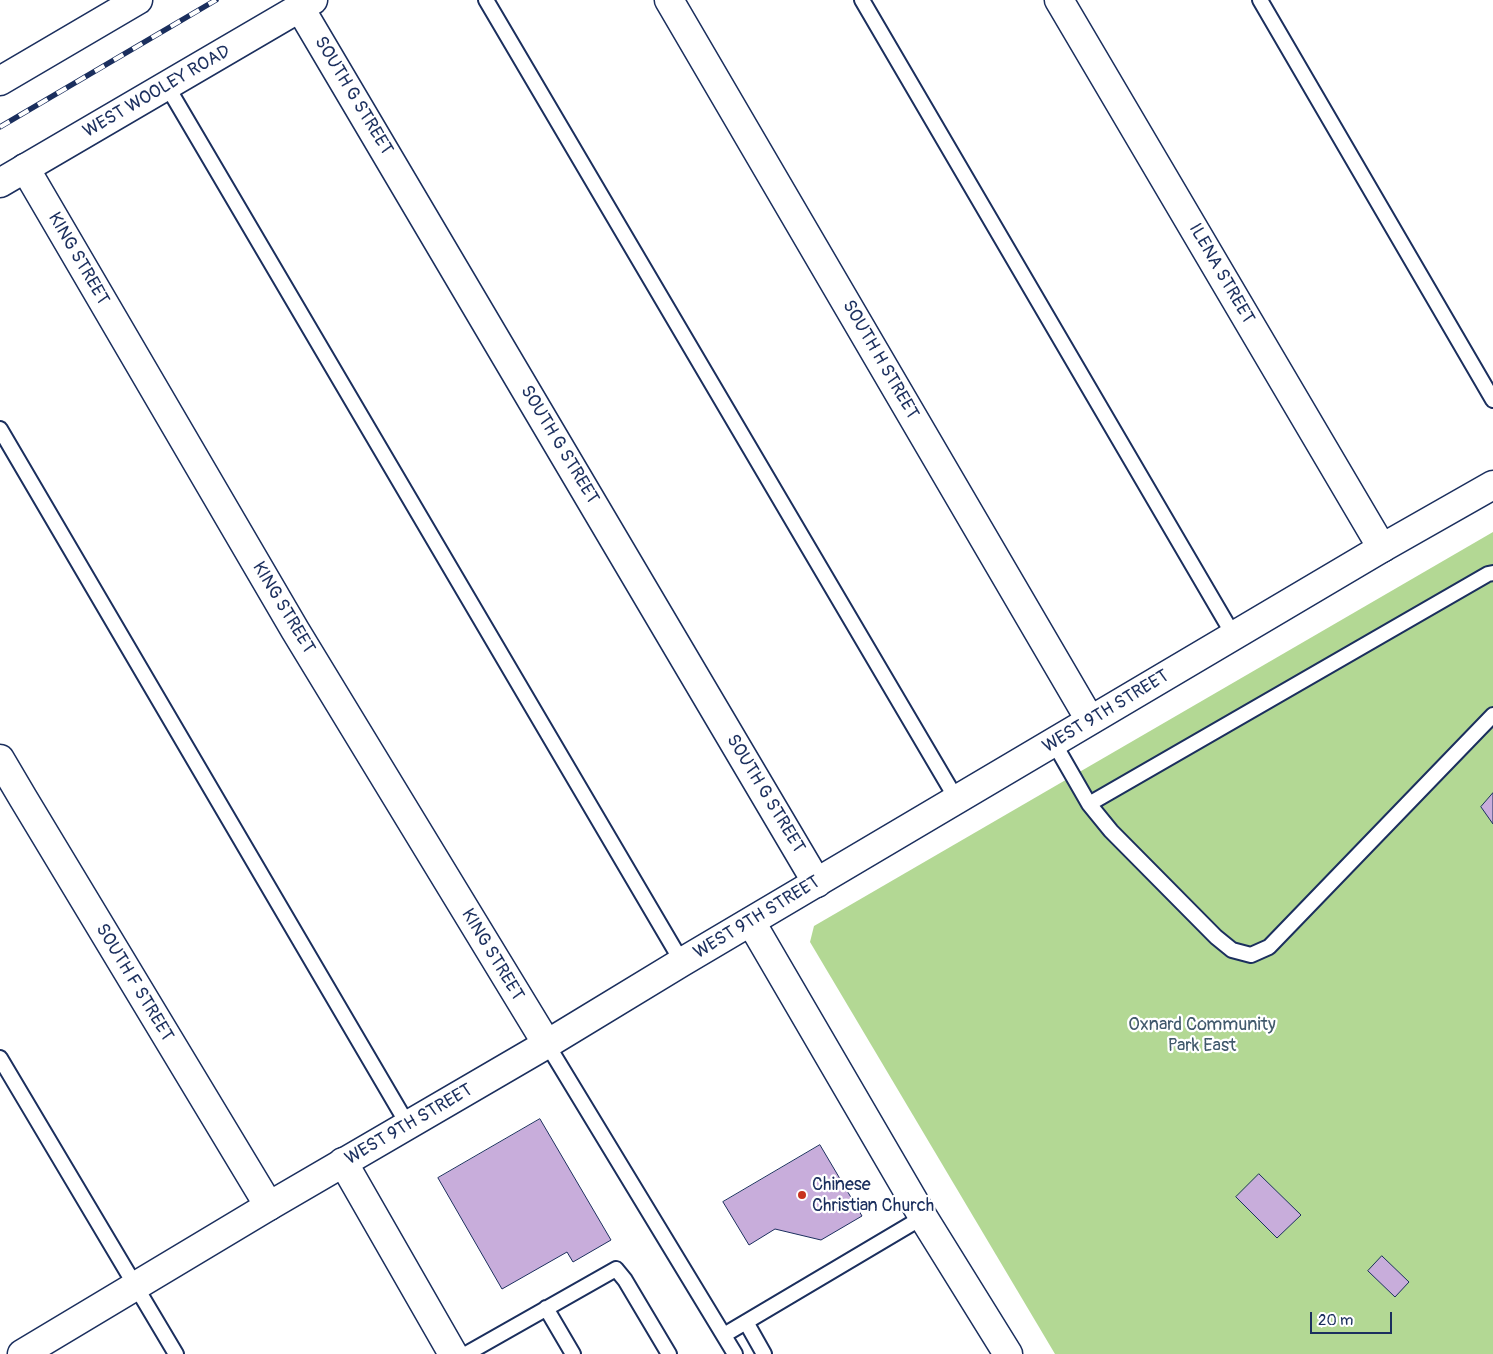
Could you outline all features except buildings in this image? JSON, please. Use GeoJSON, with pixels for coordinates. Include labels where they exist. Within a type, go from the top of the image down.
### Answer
{"type":"FeatureCollection","features":[{"type":"Feature","properties":{"kind":"street"},"geometry":{"type":"LineString","coordinates":[[3,73],[138,0]]}},
{"type":"Feature","properties":{"kind":"street","name":"SOUTH H STREET"},"geometry":{"type":"LineString","coordinates":[[669,0],[1090,720]]}},
{"type":"Feature","properties":{"kind":"street","name":"ILENA STREET"},"geometry":{"type":"LineString","coordinates":[[1059,0],[1382,548]]}},
{"type":"Feature","properties":{"kind":"street","name":"WEST WOOLEY ROAD"},"geometry":{"type":"LineString","coordinates":[[0,183],[307,4]]}},
{"type":"Feature","properties":{"kind":"street","name":"SOUTH G STREET"},"geometry":{"type":"LineString","coordinates":[[307,4],[817,883]]}},
{"type":"Feature","properties":{"kind":"street","name":"KING STREET"},"geometry":{"type":"LineString","coordinates":[[25,168],[295,630],[547,1044]]}},
{"type":"Feature","properties":{"kind":"street","name":"WEST 9TH STREET"},"geometry":{"type":"LineString","coordinates":[[22,1354],[135,1285],[547,1044],[1090,720],[1493,485]]}},
{"type":"Feature","properties":{"kind":"street","name":"SOUTH F STREET"},"geometry":{"type":"LineString","coordinates":[[0,759],[269,1206]]}},
{"type":"Feature","properties":{"kind":"street"},"geometry":{"type":"LineString","coordinates":[[751,922],[923,1216],[1008,1354]]}},
{"type":"Feature","properties":{"kind":"street"},"geometry":{"type":"LineString","coordinates":[[343,1162],[453,1354]]}},
{"type":"Feature","properties":{"kind":"lane"},"geometry":{"type":"LineString","coordinates":[[486,0],[957,800]]}},
{"type":"Feature","properties":{"kind":"lane"},"geometry":{"type":"LineString","coordinates":[[862,0],[1234,636]]}},
{"type":"Feature","properties":{"kind":"lane"},"geometry":{"type":"LineString","coordinates":[[1260,0],[1493,400]]}},
{"type":"Feature","properties":{"kind":"lane"},"geometry":{"type":"LineString","coordinates":[[167,86],[682,962]]}},
{"type":"Feature","properties":{"kind":"lane"},"geometry":{"type":"LineString","coordinates":[[0,429],[408,1125]]}},
{"type":"Feature","properties":{"kind":"lane"},"geometry":{"type":"LineString","coordinates":[[1089,804],[1488,574],[1493,573]]}},
{"type":"Feature","properties":{"kind":"lane"},"geometry":{"type":"LineString","coordinates":[[1054,743],[1089,804],[1111,831],[1216,937],[1232,950],[1251,955],[1269,947],[1493,715]]}},
{"type":"Feature","properties":{"kind":"lane"},"geometry":{"type":"LineString","coordinates":[[547,1044],[735,1354]]}},
{"type":"Feature","properties":{"kind":"lane"},"geometry":{"type":"LineString","coordinates":[[0,1058],[176,1354]]}},
{"type":"Feature","properties":{"kind":"lane"},"geometry":{"type":"LineString","coordinates":[[724,1335],[923,1216]]}},
{"type":"Feature","properties":{"kind":"lane"},"geometry":{"type":"LineString","coordinates":[[466,1354],[616,1269],[625,1280],[669,1354]]}},
{"type":"Feature","properties":{"kind":"lane"},"geometry":{"type":"LineString","coordinates":[[546,1308],[573,1354]]}},
{"type":"Feature","properties":{"kind":"lane"},"geometry":{"type":"LineString","coordinates":[[746,1322],[764,1354]]}},
{"type":"Feature","properties":{"kind":"green space","name":"Oxnard Community Park East"},"geometry":{"type":"Polygon","coordinates":[[[1493,532],[1493,1354],[1055,1354],[810,942],[814,926],[1493,532]]]}},
{"type":"Feature","properties":{"kind":"railway"},"geometry":{"type":"LineString","coordinates":[[0,127],[216,0]]}},
{"type":"Feature","properties":{"kind":"place","name":"Chinese Christian Church"},"geometry":{"type":"Point","coordinates":[802,1195]}}]}
